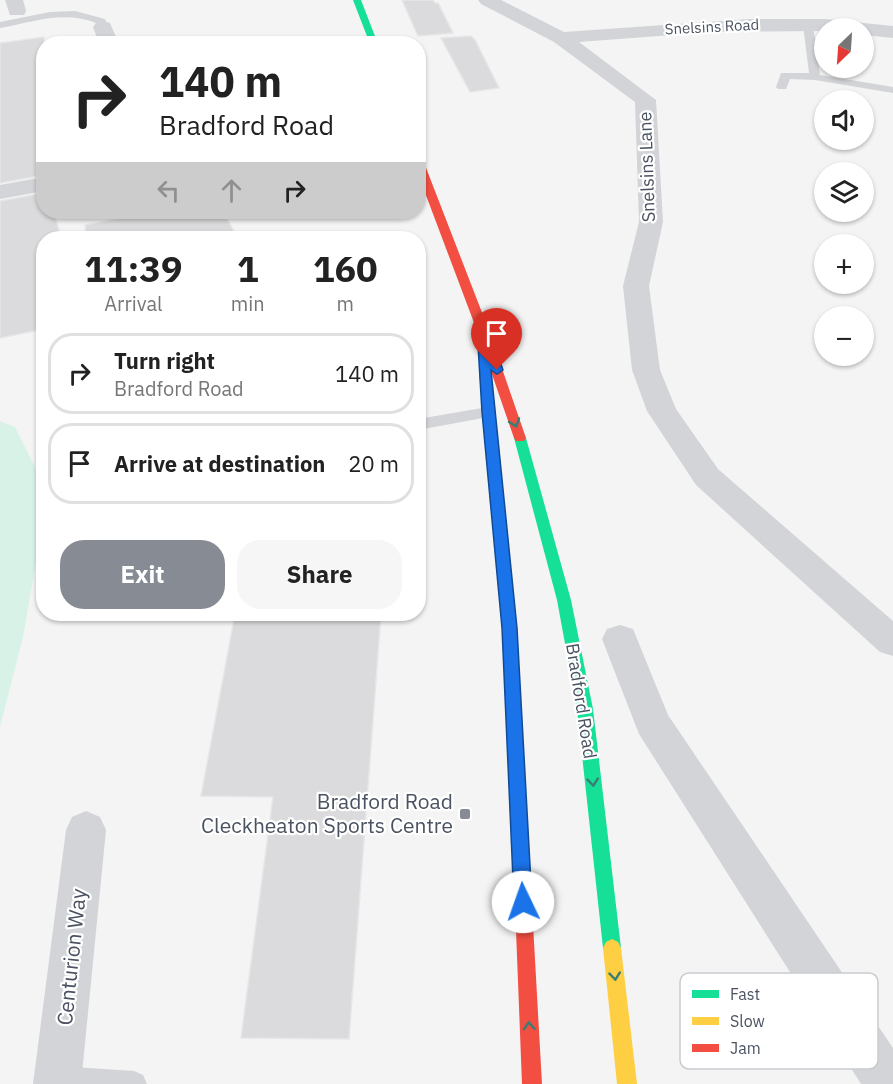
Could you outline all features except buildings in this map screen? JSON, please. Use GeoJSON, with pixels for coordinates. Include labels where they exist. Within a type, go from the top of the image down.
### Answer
{"type":"FeatureCollection","features":[{"type":"Feature","properties":{"kind":"main road"},"geometry":{"type":"LineString","coordinates":[[357,0],[371,36]]}},
{"type":"Feature","properties":{"kind":"main road","name":"Bradford Road"},"geometry":{"type":"LineString","coordinates":[[426,181],[482,328],[519,434],[564,600],[585,709],[627,1084]]}},
{"type":"Feature","properties":{"kind":"main road","name":"Bradford Road"},"geometry":{"type":"LineString","coordinates":[[482,328],[488,412],[510,628],[532,1084]]}},
{"type":"Feature","properties":{"kind":"street","name":"Snelsins Lane"},"geometry":{"type":"LineString","coordinates":[[487,0],[561,38],[645,100],[651,222],[636,286],[646,370],[662,411],[706,477],[893,642]]}},
{"type":"Feature","properties":{"kind":"street","name":"Snelsins Road"},"geometry":{"type":"LineString","coordinates":[[561,38],[699,26],[814,25]]}},
{"type":"Feature","properties":{"kind":"street","name":"Snelsins Road"},"geometry":{"type":"LineString","coordinates":[[874,30],[893,32]]}},
{"type":"Feature","properties":{"kind":"street"},"geometry":{"type":"LineString","coordinates":[[0,192],[36,185]]}},
{"type":"Feature","properties":{"kind":"street"},"geometry":{"type":"LineString","coordinates":[[620,639],[652,723],[815,973]]}},
{"type":"Feature","properties":{"kind":"street","name":"Centurion Way"},"geometry":{"type":"LineString","coordinates":[[58,1082],[86,830]]}},
{"type":"Feature","properties":{"kind":"street"},"geometry":{"type":"LineString","coordinates":[[878,1069],[888,1084]]}},
{"type":"Feature","properties":{"kind":"lane"},"geometry":{"type":"LineString","coordinates":[[0,25],[70,12],[88,15],[101,21],[106,35]]}},
{"type":"Feature","properties":{"kind":"lane"},"geometry":{"type":"LineString","coordinates":[[808,25],[814,69]]}},
{"type":"Feature","properties":{"kind":"lane"},"geometry":{"type":"LineString","coordinates":[[782,87],[785,75],[814,76]]}},
{"type":"Feature","properties":{"kind":"lane"},"geometry":{"type":"LineString","coordinates":[[826,78],[893,90]]}},
{"type":"Feature","properties":{"kind":"lane"},"geometry":{"type":"LineString","coordinates":[[426,424],[488,412]]}},
{"type":"Feature","properties":{"kind":"lane"},"geometry":{"type":"LineString","coordinates":[[58,1082],[134,1084]]}},
{"type":"Feature","properties":{"kind":"green space"},"geometry":{"type":"Polygon","coordinates":[[[0,421],[15,427],[36,469],[36,562],[23,637],[0,727],[0,421]]]}},
{"type":"Feature","properties":{"kind":"traffic: fast"},"geometry":{"type":"LineString","coordinates":[[357,0],[371,36]]}},
{"type":"Feature","properties":{"kind":"traffic: fast"},"geometry":{"type":"LineString","coordinates":[[485,372],[510,628],[521,853]]}},
{"type":"Feature","properties":{"kind":"traffic: fast"},"geometry":{"type":"LineString","coordinates":[[520,438],[564,600],[585,709],[612,948]]}},
{"type":"Feature","properties":{"kind":"traffic: slow"},"geometry":{"type":"LineString","coordinates":[[612,948],[627,1084]]}},
{"type":"Feature","properties":{"kind":"traffic: jam"},"geometry":{"type":"LineString","coordinates":[[426,181],[482,328],[520,438]]}},
{"type":"Feature","properties":{"kind":"traffic: jam"},"geometry":{"type":"LineString","coordinates":[[521,853],[532,1084]]}},
{"type":"Feature","properties":{"kind":"place","name":"Bradford Road Cleckheaton Sports Centre"},"geometry":{"type":"Point","coordinates":[465,814]}},
{"type":"Feature","properties":{"kind":"route"},"geometry":{"type":"LineString","coordinates":[[497,370],[482,328],[488,412],[510,628],[523,902]]}}]}
